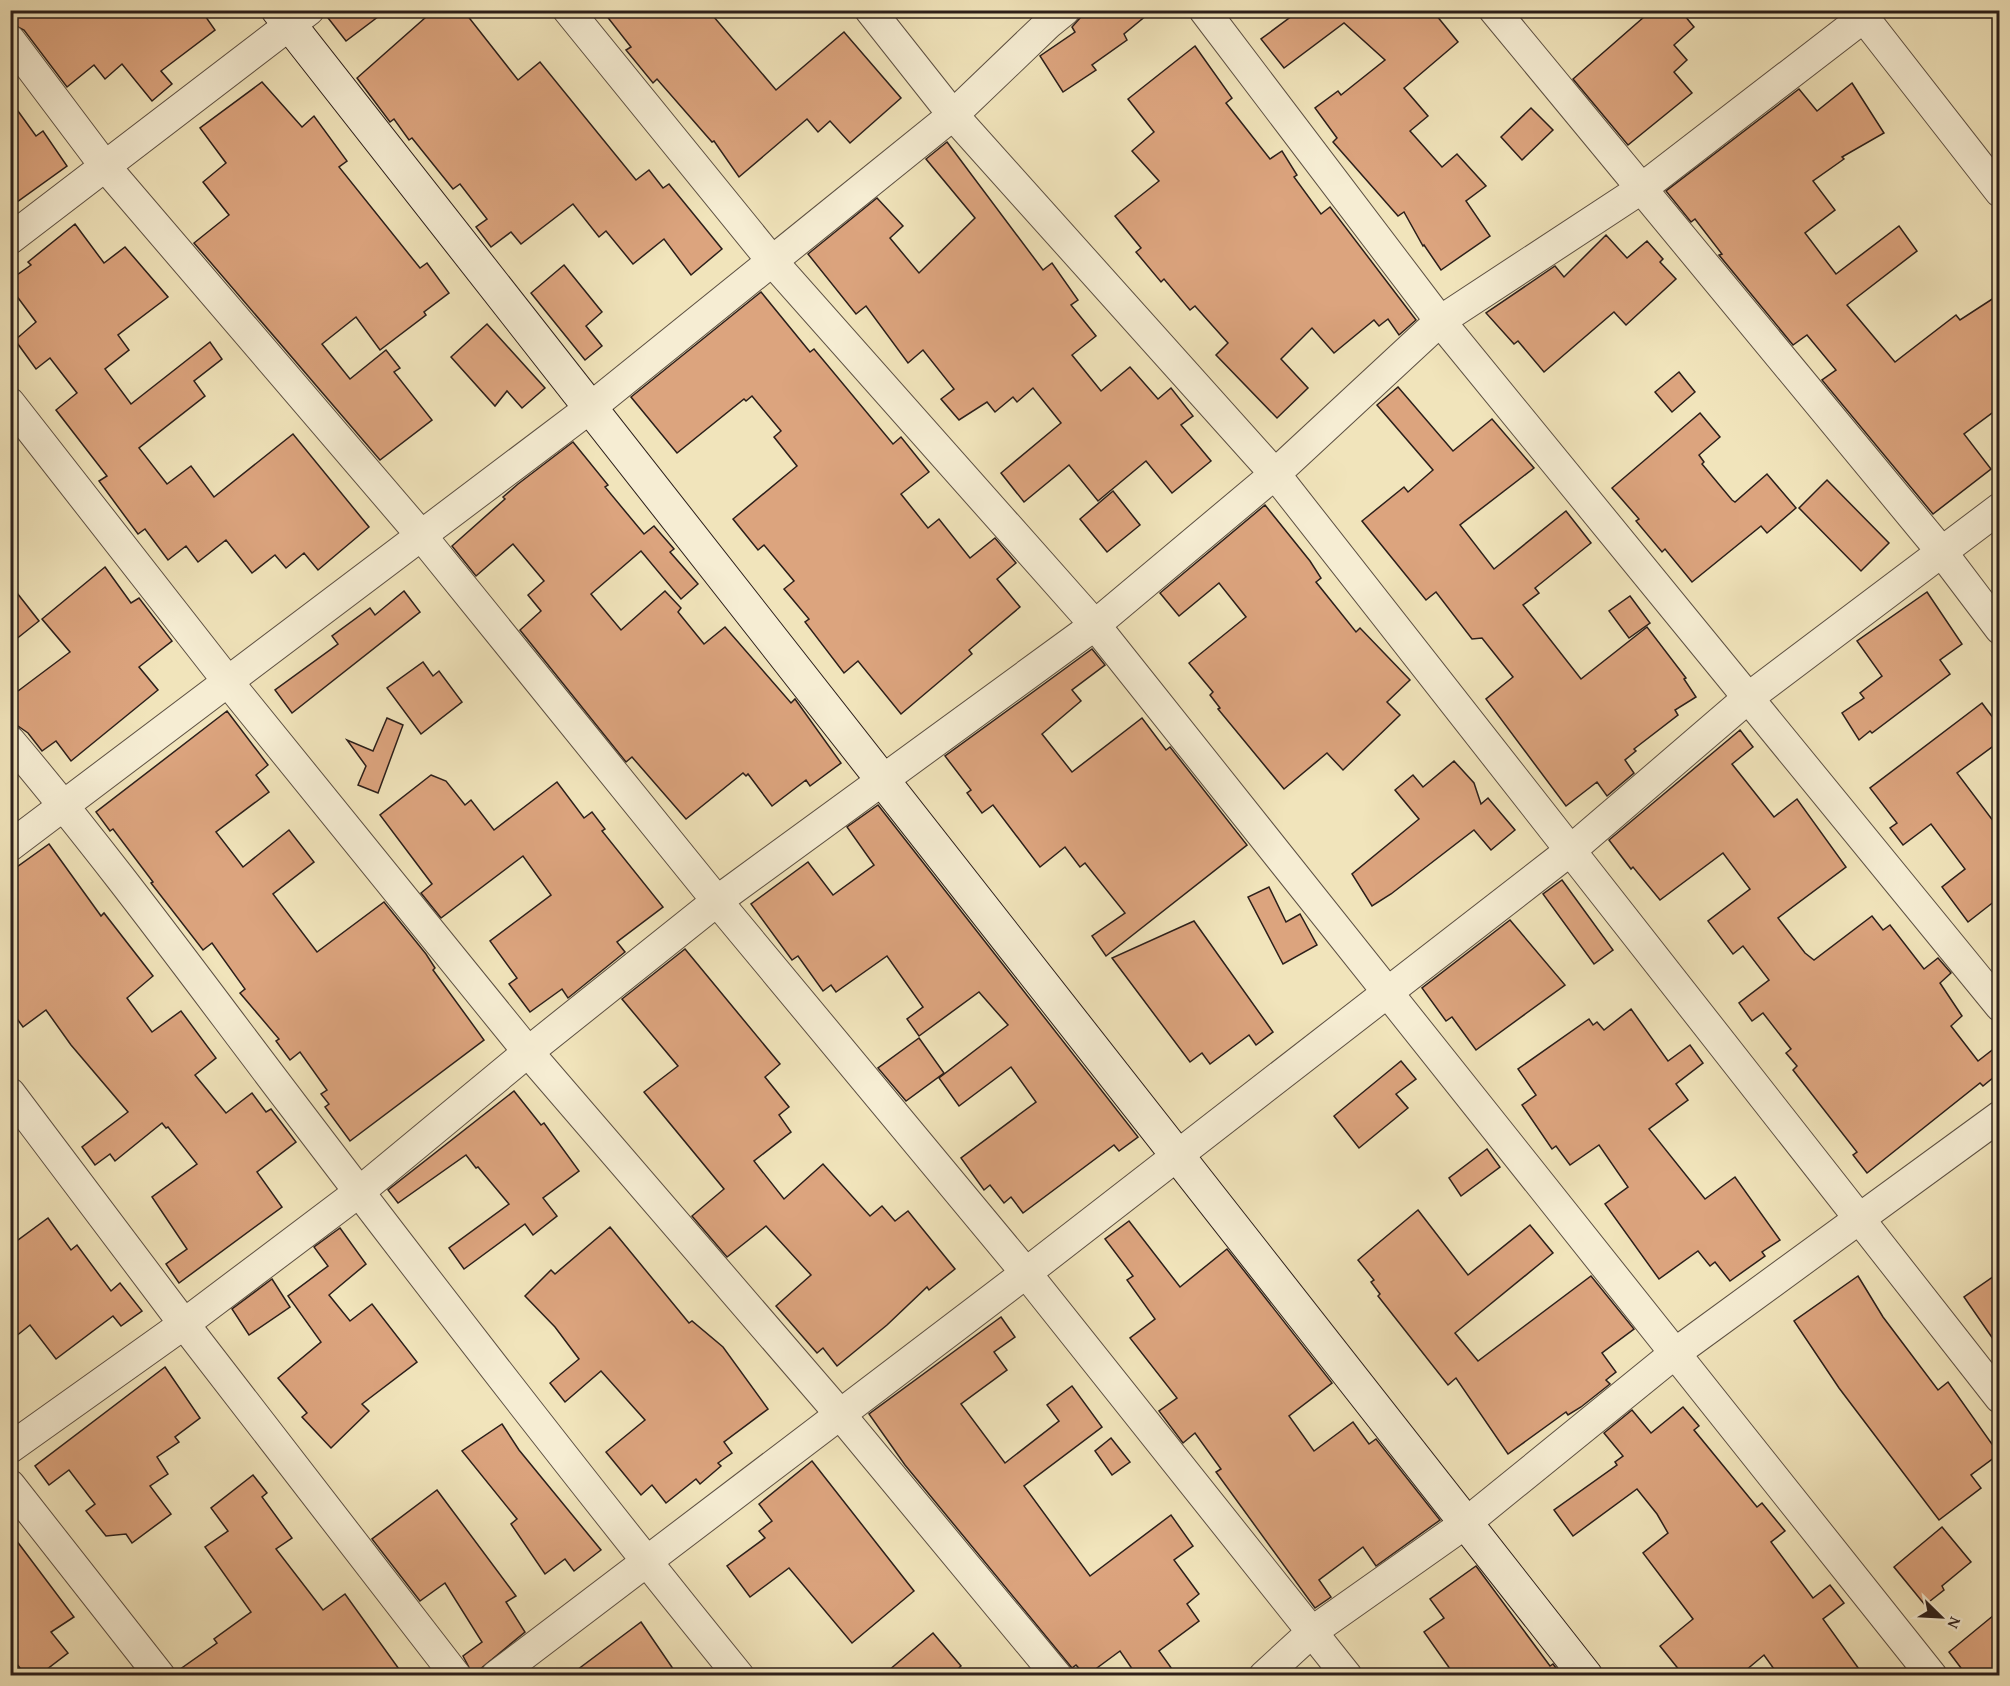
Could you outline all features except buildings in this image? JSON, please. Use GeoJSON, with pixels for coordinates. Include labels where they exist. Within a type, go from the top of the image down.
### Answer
{"type":"FeatureCollection","features":[{"type":"Feature","properties":{"kind":"street"},"geometry":{"type":"LineString","coordinates":[[568,10],[772,261],[1095,625],[1932,1676]]}},
{"type":"Feature","properties":{"kind":"street"},"geometry":{"type":"LineString","coordinates":[[870,10],[953,115],[1275,474],[2000,1398]]}},
{"type":"Feature","properties":{"kind":"street"},"geometry":{"type":"LineString","coordinates":[[10,846],[229,683],[420,534],[590,408],[953,115],[1065,10]]}},
{"type":"Feature","properties":{"kind":"street"},"geometry":{"type":"LineString","coordinates":[[1204,10],[1440,321],[2000,1006]]}},
{"type":"Feature","properties":{"kind":"street"},"geometry":{"type":"LineString","coordinates":[[1494,10],[1941,551],[2000,628]]}},
{"type":"Feature","properties":{"kind":"street"},"geometry":{"type":"LineString","coordinates":[[10,1448],[184,1324],[359,1192],[528,1052],[717,901],[1095,625],[1275,474],[1440,321],[1641,189],[1861,14],[2000,192]]}},
{"type":"Feature","properties":{"kind":"street"},"geometry":{"type":"LineString","coordinates":[[10,239],[292,16],[590,408],[1586,1676]]}},
{"type":"Feature","properties":{"kind":"street"},"geometry":{"type":"LineString","coordinates":[[10,40],[104,165],[420,534],[717,901],[1026,1273],[1347,1676]]}},
{"type":"Feature","properties":{"kind":"street"},"geometry":{"type":"LineString","coordinates":[[10,403],[229,683],[528,1052],[839,1413],[1058,1676]]}},
{"type":"Feature","properties":{"kind":"street"},"geometry":{"type":"LineString","coordinates":[[496,1676],[1026,1273],[1386,991],[1571,850],[1748,698],[2000,508]]}},
{"type":"Feature","properties":{"kind":"street"},"geometry":{"type":"LineString","coordinates":[[10,741],[65,806],[359,1192],[647,1563],[739,1676]]}},
{"type":"Feature","properties":{"kind":"street"},"geometry":{"type":"LineString","coordinates":[[10,1093],[184,1324],[456,1676]]}},
{"type":"Feature","properties":{"kind":"street"},"geometry":{"type":"LineString","coordinates":[[1264,1676],[1313,1631],[1466,1523],[1674,1354],[2000,1116]]}},
{"type":"Feature","properties":{"kind":"street"},"geometry":{"type":"LineString","coordinates":[[10,1485],[160,1676]]}}]}
